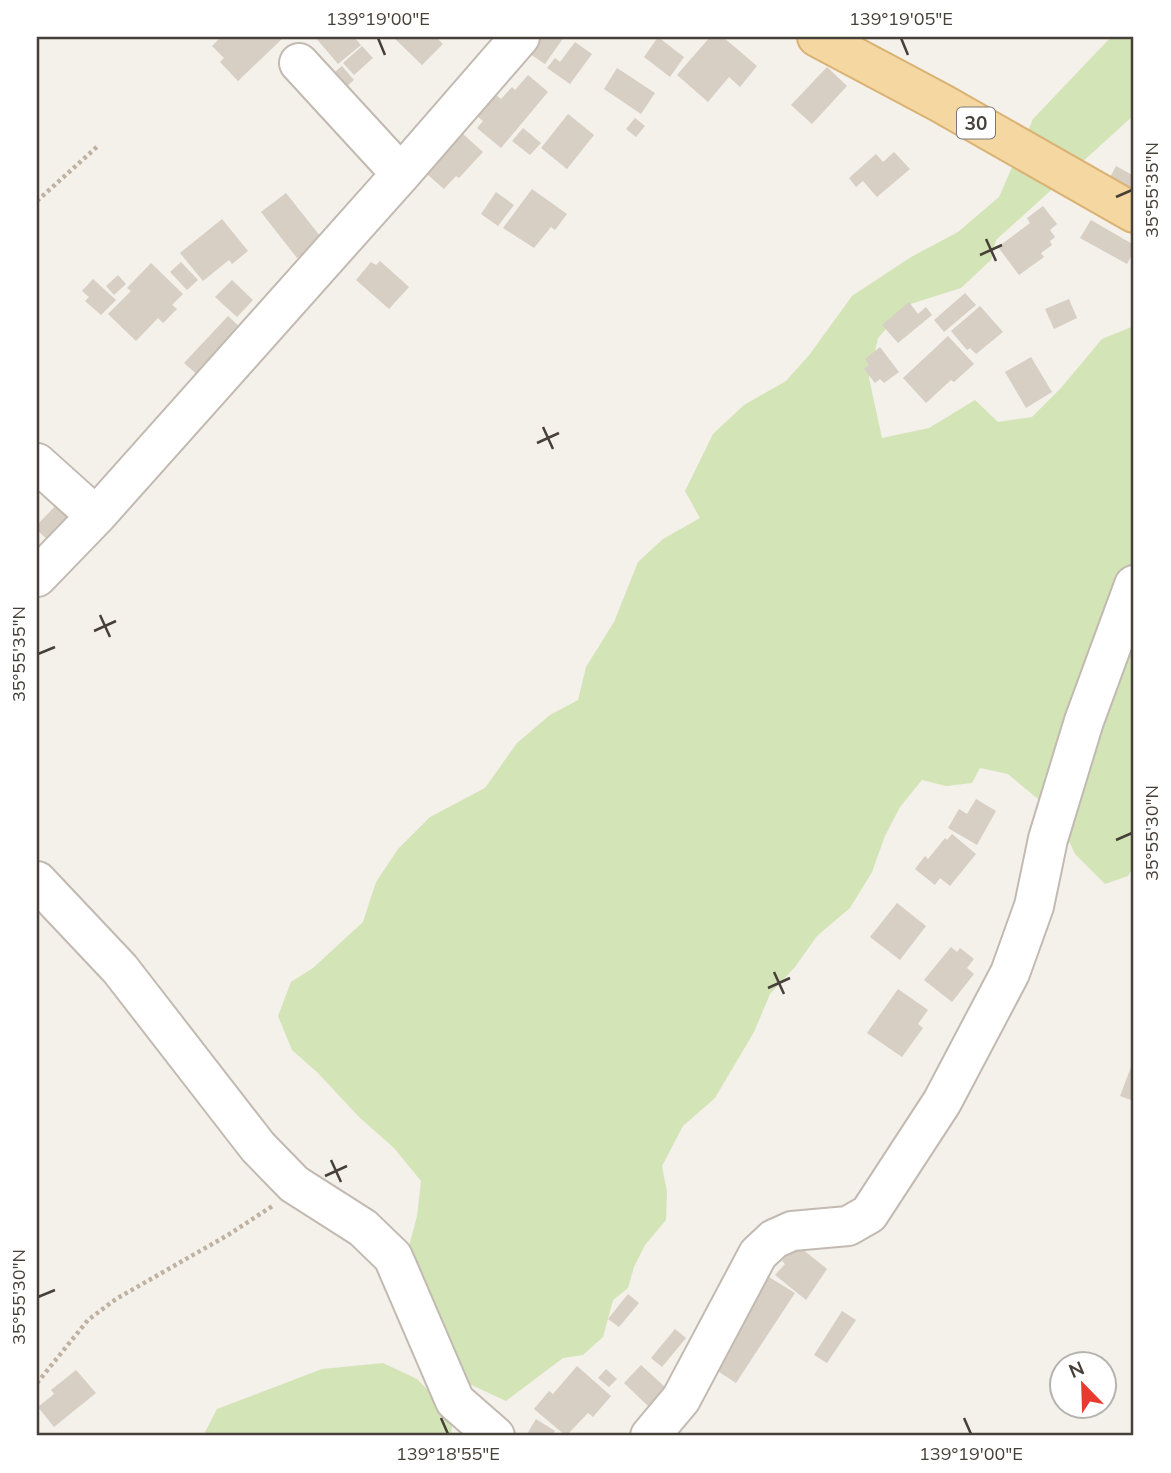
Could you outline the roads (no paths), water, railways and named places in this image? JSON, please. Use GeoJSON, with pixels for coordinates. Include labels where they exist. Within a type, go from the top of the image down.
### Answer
{"type":"FeatureCollection","features":[{"type":"Feature","properties":{"kind":"main road","name":"30"},"geometry":{"type":"LineString","coordinates":[[839,41],[1134,213]]}},
{"type":"Feature","properties":{"kind":"street"},"geometry":{"type":"LineString","coordinates":[[37,577],[96,516],[520,37]]}},
{"type":"Feature","properties":{"kind":"street"},"geometry":{"type":"LineString","coordinates":[[299,63],[401,174]]}},
{"type":"Feature","properties":{"kind":"street"},"geometry":{"type":"LineString","coordinates":[[37,463],[96,516]]}},
{"type":"Feature","properties":{"kind":"street"},"geometry":{"type":"LineString","coordinates":[[650,1436],[681,1399],[758,1254],[774,1239],[792,1231],[848,1226],[869,1214],[942,1102],[1010,973],[1034,906],[1048,839],[1084,721],[1134,585]]}},
{"type":"Feature","properties":{"kind":"street"},"geometry":{"type":"LineString","coordinates":[[37,881],[120,969],[258,1147],[294,1184],[363,1228],[393,1257],[455,1401],[495,1436]]}}]}
